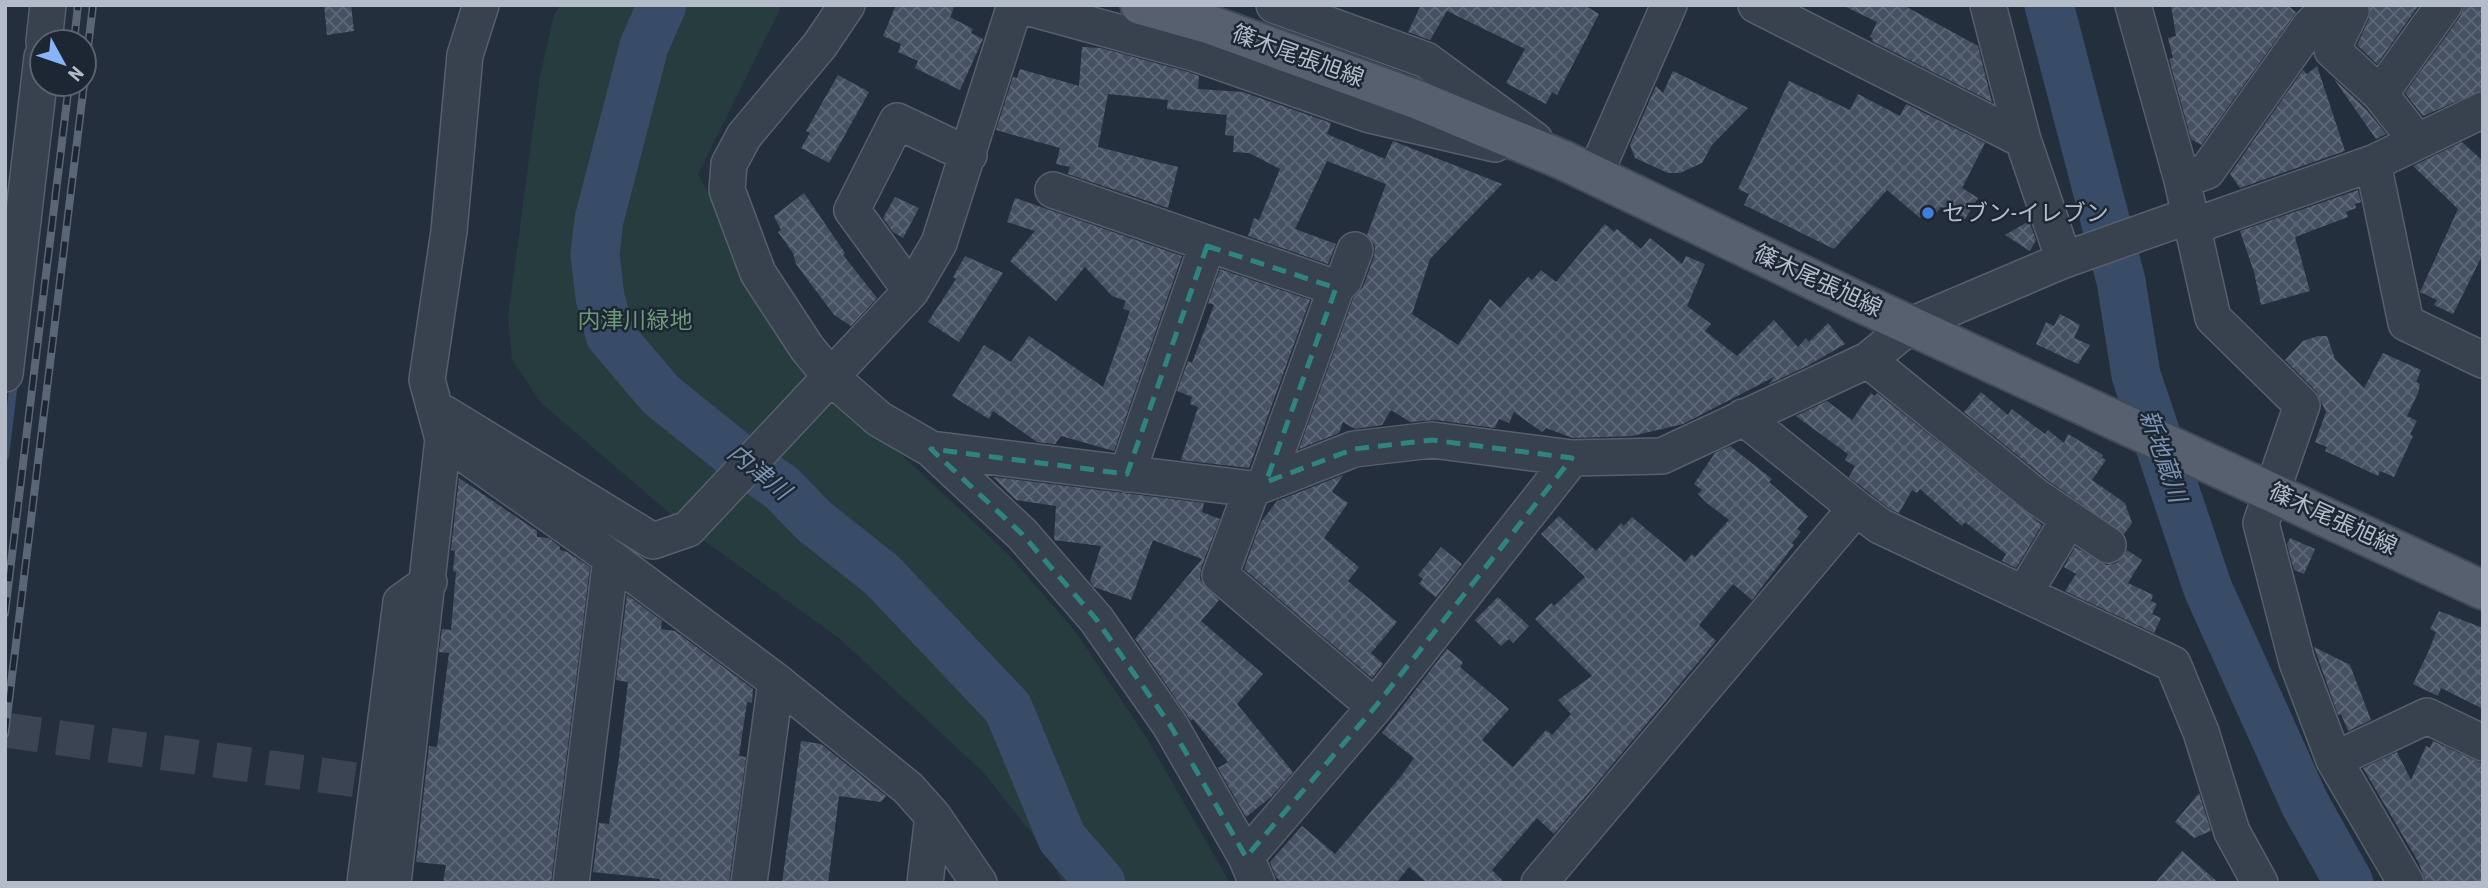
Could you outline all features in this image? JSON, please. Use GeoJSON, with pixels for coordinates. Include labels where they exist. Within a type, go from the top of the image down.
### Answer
{"type":"FeatureCollection","features":[{"type":"Feature","properties":{"kind":"main road","name":"篠木尾張旭線"},"geometry":{"type":"LineString","coordinates":[[1140,5],[1208,24],[1418,100],[1579,167],[1911,325],[2483,590]]}},
{"type":"Feature","properties":{"kind":"street"},"geometry":{"type":"LineString","coordinates":[[46,28],[48,5]]}},
{"type":"Feature","properties":{"kind":"street"},"geometry":{"type":"LineString","coordinates":[[393,883],[429,582],[440,424],[427,380],[449,231],[465,55],[481,5]]}},
{"type":"Feature","properties":{"kind":"street"},"geometry":{"type":"LineString","coordinates":[[847,5],[820,45],[744,136],[729,164],[727,190],[758,273],[807,348],[826,384],[931,449],[1022,534],[1096,619],[1170,725],[1252,870],[1375,707],[1572,458]]}},
{"type":"Feature","properties":{"kind":"street"},"geometry":{"type":"LineString","coordinates":[[440,424],[653,541],[688,529],[911,291],[939,243],[1017,5],[1194,53],[1370,116],[1579,167]]}},
{"type":"Feature","properties":{"kind":"street"},"geometry":{"type":"LineString","coordinates":[[1274,5],[1426,60],[1579,167]]}},
{"type":"Feature","properties":{"kind":"street"},"geometry":{"type":"LineString","coordinates":[[1579,167],[1669,5]]}},
{"type":"Feature","properties":{"kind":"street"},"geometry":{"type":"LineString","coordinates":[[1756,5],[2023,140]]}},
{"type":"Feature","properties":{"kind":"street"},"geometry":{"type":"LineString","coordinates":[[1988,5],[2023,140],[2072,256]]}},
{"type":"Feature","properties":{"kind":"street"},"geometry":{"type":"LineString","coordinates":[[2133,5],[2182,180],[2185,221],[2213,318],[2302,405],[2260,485],[2261,523],[2297,662],[2334,761],[2406,883]]}},
{"type":"Feature","properties":{"kind":"street"},"geometry":{"type":"LineString","coordinates":[[2182,180],[2207,171],[2309,26],[2332,5]]}},
{"type":"Feature","properties":{"kind":"street"},"geometry":{"type":"LineString","coordinates":[[2348,5],[2351,10],[2332,50],[2380,93],[2416,140]]}},
{"type":"Feature","properties":{"kind":"street"},"geometry":{"type":"LineString","coordinates":[[2380,93],[2444,5]]}},
{"type":"Feature","properties":{"kind":"street"},"geometry":{"type":"LineString","coordinates":[[5,373],[9,312],[37,98]]}},
{"type":"Feature","properties":{"kind":"street"},"geometry":{"type":"LineString","coordinates":[[931,449],[1128,474],[1259,485],[1354,449],[1432,440],[1572,458],[1662,456],[1868,360],[1911,325],[2072,256],[2373,163],[2483,110]]}},
{"type":"Feature","properties":{"kind":"street"},"geometry":{"type":"LineString","coordinates":[[911,291],[852,210],[897,121],[969,155]]}},
{"type":"Feature","properties":{"kind":"street"},"geometry":{"type":"LineString","coordinates":[[2373,163],[2406,323],[2483,360]]}},
{"type":"Feature","properties":{"kind":"street"},"geometry":{"type":"LineString","coordinates":[[1053,190],[1207,246],[1336,288]]}},
{"type":"Feature","properties":{"kind":"street"},"geometry":{"type":"LineString","coordinates":[[1128,474],[1207,246]]}},
{"type":"Feature","properties":{"kind":"street"},"geometry":{"type":"LineString","coordinates":[[1355,250],[1344,280],[1336,288],[1259,485],[1220,575],[1375,707]]}},
{"type":"Feature","properties":{"kind":"street"},"geometry":{"type":"LineString","coordinates":[[1868,360],[2037,497],[2108,545]]}},
{"type":"Feature","properties":{"kind":"street"},"geometry":{"type":"LineString","coordinates":[[1743,417],[1880,526],[2173,664],[2201,732],[2232,832],[2260,883]]}},
{"type":"Feature","properties":{"kind":"street"},"geometry":{"type":"LineString","coordinates":[[440,424],[611,558],[776,681],[908,788],[933,817],[979,883]]}},
{"type":"Feature","properties":{"kind":"street"},"geometry":{"type":"LineString","coordinates":[[1539,883],[1856,509]]}},
{"type":"Feature","properties":{"kind":"street"},"geometry":{"type":"LineString","coordinates":[[2025,592],[2070,519]]}},
{"type":"Feature","properties":{"kind":"street"},"geometry":{"type":"LineString","coordinates":[[571,883],[611,558]]}},
{"type":"Feature","properties":{"kind":"street"},"geometry":{"type":"LineString","coordinates":[[365,883],[401,602],[429,582]]}},
{"type":"Feature","properties":{"kind":"street"},"geometry":{"type":"LineString","coordinates":[[750,883],[776,681]]}},
{"type":"Feature","properties":{"kind":"street"},"geometry":{"type":"LineString","coordinates":[[2334,761],[2427,716],[2483,743]]}},
{"type":"Feature","properties":{"kind":"street"},"geometry":{"type":"LineString","coordinates":[[925,883],[933,817]]}},
{"type":"Feature","properties":{"kind":"highlighted area"},"geometry":{"type":"Polygon","coordinates":[[[1207,246],[1336,288],[1266,482],[1354,449],[1432,440],[1572,458],[1375,707],[1246,857],[1170,725],[1096,619],[1022,534],[931,449],[1127,474],[1207,246]]]}},
{"type":"Feature","properties":{"kind":"green space","name":"内津川緑地"},"geometry":{"type":"Polygon","coordinates":[[[560,5],[782,5],[698,174],[798,359],[1008,554],[1075,631],[1148,740],[1230,883],[1063,883],[1045,850],[984,773],[840,639],[688,529],[541,403],[512,359],[508,317],[540,76],[554,15],[560,5]]]}},
{"type":"Feature","properties":{"kind":"building"},"geometry":{"type":"Polygon","coordinates":[[[324,5],[351,5],[354,31],[327,35],[324,5]]]}},
{"type":"Feature","properties":{"kind":"building"},"geometry":{"type":"Polygon","coordinates":[[[896,5],[955,5],[950,17],[973,29],[971,33],[983,39],[960,90],[915,68],[918,61],[898,52],[901,44],[883,36],[896,5]]]}},
{"type":"Feature","properties":{"kind":"building"},"geometry":{"type":"Polygon","coordinates":[[[1421,5],[1584,5],[1599,14],[1557,95],[1552,92],[1546,104],[1506,83],[1525,49],[1447,11],[1430,40],[1408,32],[1421,5]]]}},
{"type":"Feature","properties":{"kind":"building"},"geometry":{"type":"Polygon","coordinates":[[[1842,5],[1903,5],[1978,46],[1992,102],[1872,41],[1873,38],[1870,37],[1877,22],[1842,5]]]}},
{"type":"Feature","properties":{"kind":"building"},"geometry":{"type":"Polygon","coordinates":[[[2171,5],[2287,5],[2296,12],[2201,145],[2191,139],[2169,59],[2173,58],[2168,38],[2176,36],[2171,5]]]}},
{"type":"Feature","properties":{"kind":"building"},"geometry":{"type":"Polygon","coordinates":[[[2370,5],[2419,5],[2377,64],[2357,45],[2369,19],[2370,5]]]}},
{"type":"Feature","properties":{"kind":"building"},"geometry":{"type":"Polygon","coordinates":[[[2464,5],[2483,5],[2483,90],[2423,116],[2405,93],[2460,17],[2464,5]]]}},
{"type":"Feature","properties":{"kind":"building"},"geometry":{"type":"Polygon","coordinates":[[[1082,47],[1101,48],[1188,72],[1199,76],[1198,89],[1243,92],[1331,123],[1327,134],[1385,159],[1393,141],[1502,184],[1430,259],[1412,314],[1458,345],[1490,299],[1500,308],[1528,277],[1532,280],[1541,270],[1556,282],[1605,224],[1614,232],[1617,229],[1641,249],[1650,238],[1682,264],[1686,256],[1705,264],[1687,306],[1711,324],[1705,331],[1737,356],[1774,320],[1798,347],[1806,338],[1809,342],[1828,323],[1845,344],[1809,365],[1769,384],[1774,377],[1683,424],[1632,436],[1573,438],[1546,428],[1542,432],[1514,412],[1509,423],[1499,419],[1495,428],[1436,420],[1410,422],[1391,410],[1382,425],[1355,429],[1343,422],[1339,433],[1299,449],[1353,299],[1363,287],[1374,257],[1375,246],[1367,235],[1386,184],[1327,161],[1295,229],[1336,244],[1328,264],[1248,236],[1254,218],[1259,220],[1280,169],[1249,153],[1233,152],[1234,136],[1225,135],[1227,115],[1167,109],[1168,100],[1108,94],[1098,147],[1178,167],[1168,208],[1068,174],[1070,167],[1056,164],[1060,148],[996,130],[1013,77],[1017,78],[1020,69],[1079,86],[1082,47]]]}},
{"type":"Feature","properties":{"kind":"building"},"geometry":{"type":"Polygon","coordinates":[[[2317,66],[2345,151],[2240,188],[2230,174],[2303,70],[2307,74],[2317,66]]]}},
{"type":"Feature","properties":{"kind":"building"},"geometry":{"type":"Polygon","coordinates":[[[1673,71],[1748,108],[1712,145],[1702,163],[1680,173],[1668,173],[1635,158],[1630,145],[1656,86],[1663,93],[1673,71]]]}},
{"type":"Feature","properties":{"kind":"building"},"geometry":{"type":"Polygon","coordinates":[[[838,75],[869,92],[829,163],[801,148],[810,133],[806,131],[838,75]]]}},
{"type":"Feature","properties":{"kind":"building"},"geometry":{"type":"Polygon","coordinates":[[[2334,79],[2365,108],[2386,134],[2376,139],[2334,79]]]}},
{"type":"Feature","properties":{"kind":"building"},"geometry":{"type":"Polygon","coordinates":[[[1789,81],[1850,110],[1858,94],[1900,116],[1906,104],[1985,143],[1962,188],[1978,198],[1965,219],[1941,207],[1932,218],[1925,212],[1920,218],[1887,190],[1834,249],[1744,205],[1749,194],[1738,189],[1789,81]]]}},
{"type":"Feature","properties":{"kind":"building"},"geometry":{"type":"Polygon","coordinates":[[[2462,142],[2483,161],[2483,254],[2453,314],[2434,305],[2437,300],[2420,292],[2458,209],[2413,166],[2462,142]]]}},
{"type":"Feature","properties":{"kind":"building"},"geometry":{"type":"Polygon","coordinates":[[[2358,190],[2361,202],[2355,204],[2356,208],[2346,212],[2348,217],[2295,237],[2310,291],[2261,305],[2254,272],[2240,231],[2358,190]]]}},
{"type":"Feature","properties":{"kind":"building"},"geometry":{"type":"Polygon","coordinates":[[[804,193],[845,253],[843,255],[877,298],[851,326],[834,315],[796,264],[793,253],[778,232],[781,230],[774,216],[804,193]]]}},
{"type":"Feature","properties":{"kind":"building"},"geometry":{"type":"Polygon","coordinates":[[[895,197],[919,208],[903,238],[893,232],[883,218],[895,197]]]}},
{"type":"Feature","properties":{"kind":"building"},"geometry":{"type":"Polygon","coordinates":[[[1015,198],[1182,256],[1114,451],[1061,436],[1055,444],[1037,442],[993,411],[989,419],[952,396],[984,345],[1011,362],[1029,336],[1103,387],[1130,311],[1123,309],[1126,301],[1112,296],[1085,267],[1056,301],[1010,261],[1035,231],[1007,222],[1015,198]]]}},
{"type":"Feature","properties":{"kind":"building"},"geometry":{"type":"Polygon","coordinates":[[[2029,221],[2036,240],[2030,251],[2005,235],[2029,221]]]}},
{"type":"Feature","properties":{"kind":"building"},"geometry":{"type":"Polygon","coordinates":[[[965,256],[1003,273],[959,342],[928,322],[956,279],[953,277],[965,256]]]}},
{"type":"Feature","properties":{"kind":"building"},"geometry":{"type":"Polygon","coordinates":[[[1220,269],[1310,300],[1249,468],[1181,460],[1198,407],[1190,404],[1192,397],[1177,391],[1188,361],[1192,363],[1214,305],[1208,303],[1220,269]]]}},
{"type":"Feature","properties":{"kind":"building"},"geometry":{"type":"Polygon","coordinates":[[[2060,314],[2080,325],[2074,338],[2090,345],[2078,364],[2036,344],[2046,322],[2054,326],[2060,314]]]}},
{"type":"Feature","properties":{"kind":"building"},"geometry":{"type":"Polygon","coordinates":[[[2327,336],[2335,359],[2364,388],[2383,353],[2421,370],[2416,382],[2420,384],[2418,393],[2407,416],[2417,421],[2394,477],[2380,471],[2378,476],[2325,451],[2327,447],[2315,442],[2326,412],[2316,391],[2285,360],[2303,341],[2327,336]]]}},
{"type":"Feature","properties":{"kind":"building"},"geometry":{"type":"Polygon","coordinates":[[[1981,392],[2008,415],[2012,409],[2045,434],[2048,430],[2064,443],[2068,434],[2103,455],[2102,458],[2106,460],[2092,480],[2125,503],[2132,523],[2124,534],[2049,481],[1964,412],[1981,392]]]}},
{"type":"Feature","properties":{"kind":"building"},"geometry":{"type":"Polygon","coordinates":[[[1871,393],[1874,396],[1877,393],[2042,525],[2016,568],[2002,561],[2006,554],[1965,522],[1962,526],[1920,489],[1917,493],[1912,490],[1899,513],[1890,509],[1849,477],[1855,466],[1845,460],[1848,454],[1796,416],[1827,401],[1852,420],[1871,393]]]}},
{"type":"Feature","properties":{"kind":"building"},"geometry":{"type":"Polygon","coordinates":[[[1730,446],[1772,479],[1769,482],[1808,516],[1797,529],[1801,532],[1752,600],[1733,584],[1699,625],[1716,641],[1554,834],[1537,818],[1492,870],[1505,883],[1427,883],[1409,867],[1396,883],[1282,883],[1276,877],[1270,862],[1302,826],[1335,854],[1402,775],[1414,758],[1382,733],[1447,649],[1463,662],[1460,667],[1509,709],[1482,740],[1513,767],[1546,730],[1552,735],[1571,714],[1558,700],[1592,676],[1535,619],[1551,603],[1554,606],[1585,577],[1541,534],[1559,516],[1596,551],[1621,523],[1624,526],[1632,517],[1685,562],[1692,554],[1695,557],[1729,520],[1698,494],[1702,490],[1694,484],[1715,453],[1730,446]]]}},
{"type":"Feature","properties":{"kind":"building"},"geometry":{"type":"Polygon","coordinates":[[[1343,475],[1332,492],[1348,503],[1324,538],[1359,567],[1348,581],[1397,622],[1371,653],[1383,664],[1372,678],[1244,569],[1261,522],[1277,501],[1343,475]]]}},
{"type":"Feature","properties":{"kind":"building"},"geometry":{"type":"Polygon","coordinates":[[[993,477],[1204,503],[1202,512],[1220,519],[1201,568],[1200,579],[1219,600],[1201,621],[1263,674],[1237,704],[1293,772],[1271,797],[1246,817],[1218,768],[1228,762],[1193,719],[1191,721],[1135,639],[1202,559],[1153,540],[1131,600],[1094,587],[1090,581],[1101,546],[1054,540],[1056,506],[1016,500],[993,477]]]}},
{"type":"Feature","properties":{"kind":"building"},"geometry":{"type":"Polygon","coordinates":[[[459,478],[537,531],[537,537],[549,538],[560,550],[590,567],[551,883],[443,883],[446,865],[416,862],[429,746],[437,747],[449,653],[439,652],[442,629],[451,630],[456,572],[453,571],[455,551],[451,550],[459,478]]]}},
{"type":"Feature","properties":{"kind":"building"},"geometry":{"type":"Polygon","coordinates":[[[2290,538],[2315,549],[2304,574],[2294,570],[2287,544],[2290,538]]]}},
{"type":"Feature","properties":{"kind":"building"},"geometry":{"type":"Polygon","coordinates":[[[1441,547],[1462,564],[1436,597],[1419,584],[1423,579],[1418,575],[1441,547]]]}},
{"type":"Feature","properties":{"kind":"building"},"geometry":{"type":"Polygon","coordinates":[[[2075,547],[2106,565],[2117,563],[2127,550],[2142,560],[2128,583],[2153,595],[2151,601],[2157,604],[2152,614],[2161,618],[2154,633],[2065,591],[2076,574],[2064,567],[2075,547]]]}},
{"type":"Feature","properties":{"kind":"building"},"geometry":{"type":"Polygon","coordinates":[[[627,595],[662,621],[661,629],[675,631],[753,689],[752,703],[747,702],[739,756],[746,757],[729,883],[660,883],[660,879],[593,872],[599,823],[609,824],[619,758],[628,682],[616,680],[627,595]]]}},
{"type":"Feature","properties":{"kind":"building"},"geometry":{"type":"Polygon","coordinates":[[[1498,597],[1529,626],[1513,643],[1509,639],[1501,646],[1475,620],[1498,597]]]}},
{"type":"Feature","properties":{"kind":"building"},"geometry":{"type":"Polygon","coordinates":[[[2439,611],[2483,628],[2483,709],[2441,688],[2438,696],[2413,684],[2436,632],[2430,629],[2439,611]]]}},
{"type":"Feature","properties":{"kind":"building"},"geometry":{"type":"Polygon","coordinates":[[[2314,647],[2350,665],[2371,720],[2348,731],[2341,714],[2338,715],[2314,647]]]}},
{"type":"Feature","properties":{"kind":"building"},"geometry":{"type":"Polygon","coordinates":[[[801,741],[821,744],[886,796],[881,802],[839,796],[828,883],[782,883],[801,741]]]}},
{"type":"Feature","properties":{"kind":"building"},"geometry":{"type":"Polygon","coordinates":[[[2433,741],[2483,764],[2483,883],[2426,883],[2419,863],[2363,768],[2397,752],[2411,780],[2426,746],[2430,748],[2433,741]]]}},
{"type":"Feature","properties":{"kind":"building"},"geometry":{"type":"Polygon","coordinates":[[[2199,793],[2211,831],[2194,838],[2175,822],[2199,793]]]}},
{"type":"Feature","properties":{"kind":"building"},"geometry":{"type":"Polygon","coordinates":[[[2182,851],[2219,883],[2155,883],[2182,851]]]}},
{"type":"Feature","properties":{"kind":"waterway","name":"内津川"},"geometry":{"type":"LineString","coordinates":[[662,5],[644,46],[599,220],[595,254],[600,297],[610,335],[661,395],[743,461],[782,488],[814,521],[882,575],[1008,708],[1062,838],[1101,883]]}},
{"type":"Feature","properties":{"kind":"waterway","name":"新地蔵川"},"geometry":{"type":"LineString","coordinates":[[2049,5],[2121,281],[2136,375],[2208,589],[2305,804],[2349,883]]}},
{"type":"Feature","properties":{"kind":"waterway"},"geometry":{"type":"LineString","coordinates":[[5,456],[14,382]]}},
{"type":"Feature","properties":{"kind":"tunnel"},"geometry":{"type":"LineString","coordinates":[[5,730],[377,783]]}},
{"type":"Feature","properties":{"kind":"railway"},"geometry":{"type":"LineString","coordinates":[[76,28],[78,5]]}},
{"type":"Feature","properties":{"kind":"railway"},"geometry":{"type":"LineString","coordinates":[[90,28],[93,5]]}},
{"type":"Feature","properties":{"kind":"railway"},"geometry":{"type":"LineString","coordinates":[[5,613],[67,98]]}},
{"type":"Feature","properties":{"kind":"railway"},"geometry":{"type":"LineString","coordinates":[[5,734],[82,98]]}},
{"type":"Feature","properties":{"kind":"place","name":"セブン-イレブン"},"geometry":{"type":"Point","coordinates":[1928,213]}}]}
